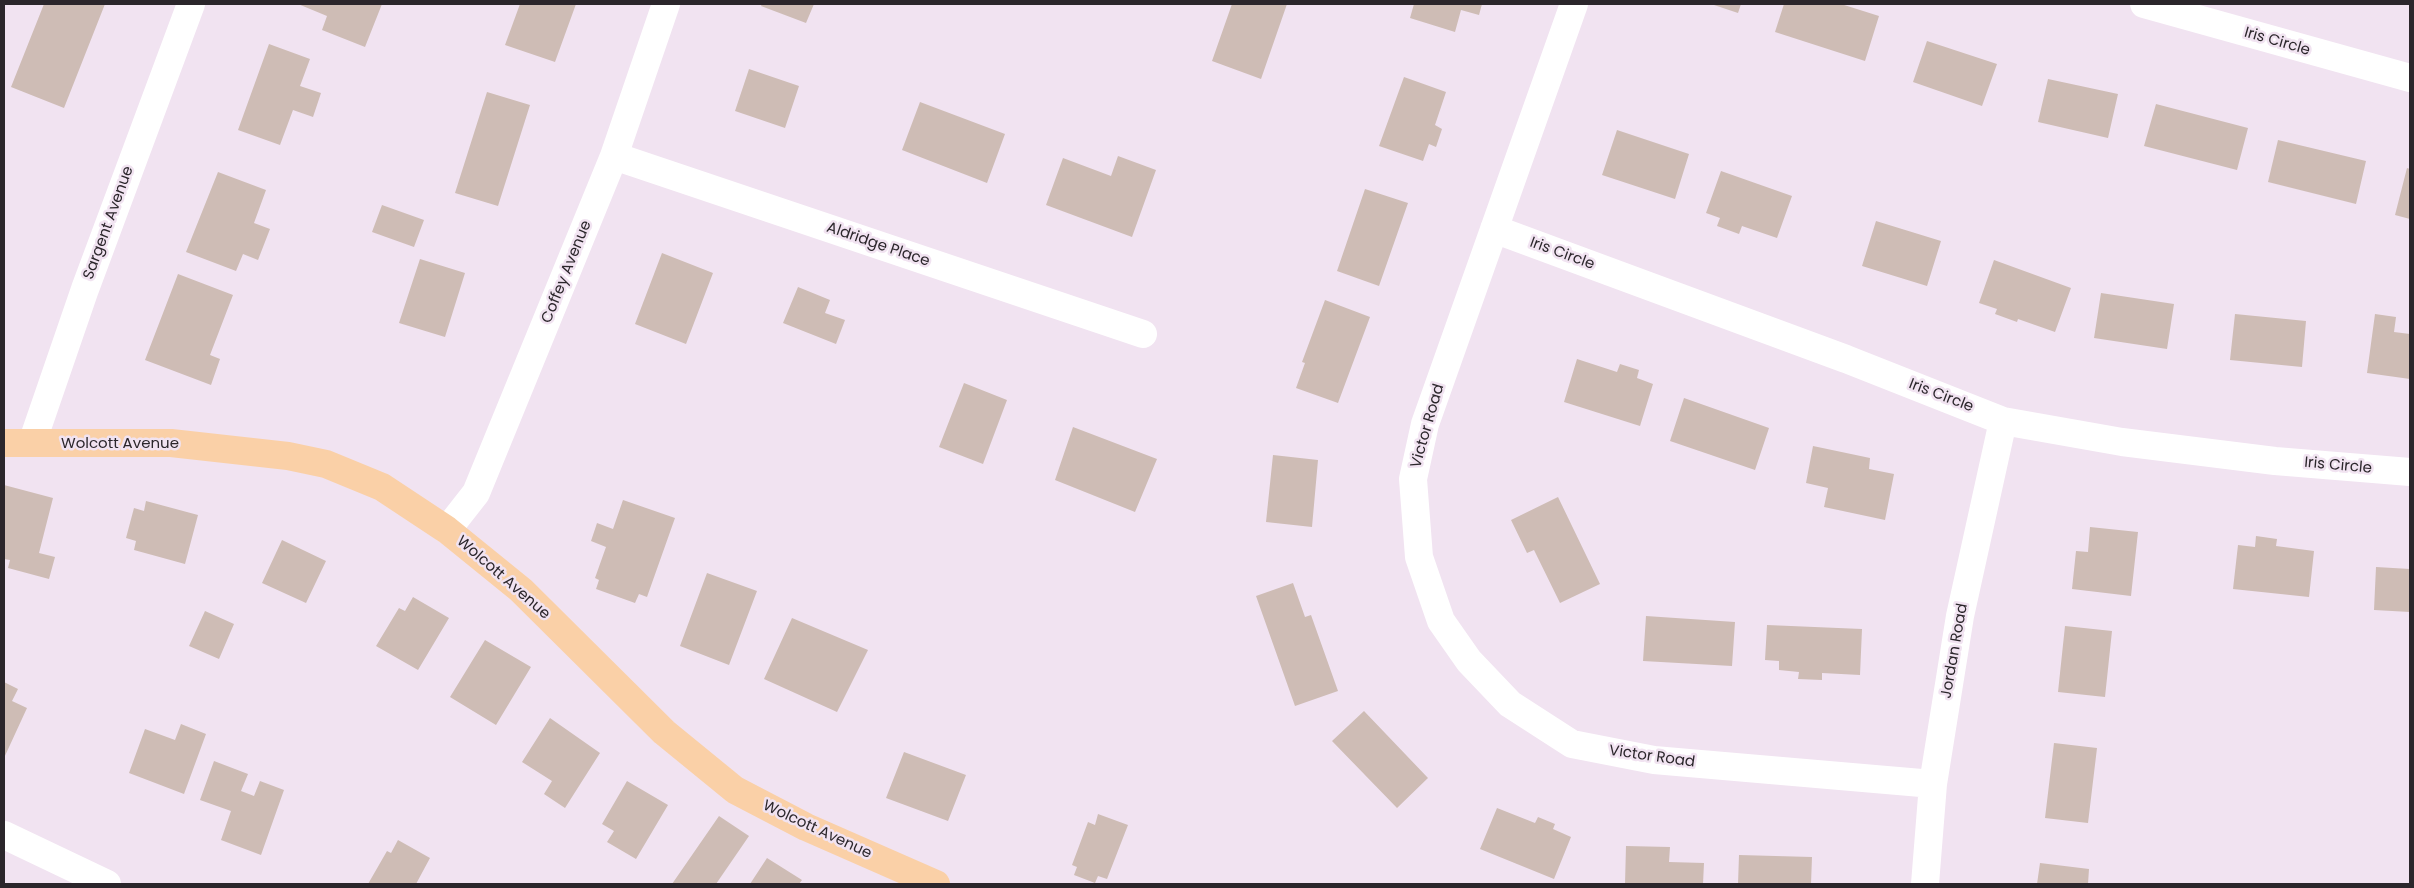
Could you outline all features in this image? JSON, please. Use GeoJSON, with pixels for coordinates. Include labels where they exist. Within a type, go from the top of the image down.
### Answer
{"type":"FeatureCollection","features":[{"type":"Feature","properties":{"kind":"main road","name":"Wolcott Avenue"},"geometry":{"type":"LineString","coordinates":[[4,443],[171,443],[288,456],[326,464],[382,487],[447,530],[521,590],[664,732],[735,790],[806,827],[927,882]]}},
{"type":"Feature","properties":{"kind":"street","name":"Sargent Avenue"},"geometry":{"type":"LineString","coordinates":[[32,443],[88,280],[191,4]]}},
{"type":"Feature","properties":{"kind":"street","name":"Coffey Avenue"},"geometry":{"type":"LineString","coordinates":[[447,530],[476,493],[614,156],[666,4]]}},
{"type":"Feature","properties":{"kind":"street","name":"Victor Road"},"geometry":{"type":"LineString","coordinates":[[1574,4],[1425,424],[1413,479],[1419,557],[1441,621],[1469,661],[1510,704],[1572,744],[1654,760],[1933,784]]}},
{"type":"Feature","properties":{"kind":"street","name":"Iris Circle"},"geometry":{"type":"LineString","coordinates":[[2144,4],[2410,78]]}},
{"type":"Feature","properties":{"kind":"street","name":"Aldridge Place"},"geometry":{"type":"LineString","coordinates":[[614,156],[1143,334]]}},
{"type":"Feature","properties":{"kind":"street","name":"Iris Circle"},"geometry":{"type":"LineString","coordinates":[[1494,229],[1837,356],[2004,421],[2122,442],[2275,461],[2410,472]]}},
{"type":"Feature","properties":{"kind":"street","name":"Jordan Road"},"geometry":{"type":"LineString","coordinates":[[1925,884],[1933,784],[1960,616],[2004,421]]}},
{"type":"Feature","properties":{"kind":"street"},"geometry":{"type":"LineString","coordinates":[[4,835],[107,884]]}},
{"type":"Feature","properties":{"kind":"building"},"geometry":{"type":"Polygon","coordinates":[[[44,4],[105,4],[64,108],[11,87],[44,4]]]}},
{"type":"Feature","properties":{"kind":"building"},"geometry":{"type":"Polygon","coordinates":[[[298,4],[382,4],[365,47],[322,30],[327,16],[298,4]]]}},
{"type":"Feature","properties":{"kind":"building"},"geometry":{"type":"Polygon","coordinates":[[[520,4],[576,4],[555,62],[505,45],[520,4]]]}},
{"type":"Feature","properties":{"kind":"building"},"geometry":{"type":"Polygon","coordinates":[[[762,4],[814,4],[806,23],[761,6],[762,4]]]}},
{"type":"Feature","properties":{"kind":"building"},"geometry":{"type":"Polygon","coordinates":[[[1232,4],[1287,4],[1261,79],[1212,61],[1232,4]]]}},
{"type":"Feature","properties":{"kind":"building"},"geometry":{"type":"Polygon","coordinates":[[[1414,4],[1482,4],[1479,15],[1461,10],[1455,32],[1410,18],[1414,4]]]}},
{"type":"Feature","properties":{"kind":"building"},"geometry":{"type":"Polygon","coordinates":[[[1711,4],[1741,4],[1738,13],[1711,4]]]}},
{"type":"Feature","properties":{"kind":"building"},"geometry":{"type":"Polygon","coordinates":[[[1784,4],[1841,4],[1879,16],[1865,61],[1775,32],[1784,4]]]}},
{"type":"Feature","properties":{"kind":"building"},"geometry":{"type":"Polygon","coordinates":[[[1927,41],[1997,64],[1982,106],[1913,82],[1927,41]]]}},
{"type":"Feature","properties":{"kind":"building"},"geometry":{"type":"Polygon","coordinates":[[[269,44],[310,59],[300,86],[321,93],[313,117],[293,110],[280,145],[238,130],[269,44]]]}},
{"type":"Feature","properties":{"kind":"building"},"geometry":{"type":"Polygon","coordinates":[[[749,69],[799,86],[785,128],[735,111],[749,69]]]}},
{"type":"Feature","properties":{"kind":"building"},"geometry":{"type":"Polygon","coordinates":[[[1404,77],[1446,92],[1435,125],[1442,129],[1436,147],[1429,144],[1423,161],[1379,146],[1404,77]]]}},
{"type":"Feature","properties":{"kind":"building"},"geometry":{"type":"Polygon","coordinates":[[[2048,79],[2118,94],[2108,138],[2038,122],[2048,79]]]}},
{"type":"Feature","properties":{"kind":"building"},"geometry":{"type":"Polygon","coordinates":[[[487,92],[530,105],[498,206],[455,193],[487,92]]]}},
{"type":"Feature","properties":{"kind":"building"},"geometry":{"type":"Polygon","coordinates":[[[920,102],[1005,134],[987,183],[902,150],[920,102]]]}},
{"type":"Feature","properties":{"kind":"building"},"geometry":{"type":"Polygon","coordinates":[[[2156,104],[2248,128],[2237,170],[2144,146],[2156,104]]]}},
{"type":"Feature","properties":{"kind":"building"},"geometry":{"type":"Polygon","coordinates":[[[1617,130],[1689,154],[1675,199],[1602,175],[1617,130]]]}},
{"type":"Feature","properties":{"kind":"building"},"geometry":{"type":"Polygon","coordinates":[[[2278,140],[2366,161],[2356,204],[2268,182],[2278,140]]]}},
{"type":"Feature","properties":{"kind":"building"},"geometry":{"type":"Polygon","coordinates":[[[1118,156],[1156,170],[1132,237],[1046,205],[1063,158],[1111,176],[1118,156]]]}},
{"type":"Feature","properties":{"kind":"building"},"geometry":{"type":"Polygon","coordinates":[[[2407,168],[2410,169],[2410,219],[2395,215],[2407,168]]]}},
{"type":"Feature","properties":{"kind":"building"},"geometry":{"type":"Polygon","coordinates":[[[1721,171],[1792,196],[1777,238],[1742,226],[1739,234],[1717,226],[1720,218],[1706,213],[1721,171]]]}},
{"type":"Feature","properties":{"kind":"building"},"geometry":{"type":"Polygon","coordinates":[[[218,172],[266,190],[254,223],[270,229],[258,260],[243,254],[236,271],[186,252],[218,172]]]}},
{"type":"Feature","properties":{"kind":"building"},"geometry":{"type":"Polygon","coordinates":[[[1365,189],[1408,203],[1379,286],[1337,271],[1365,189]]]}},
{"type":"Feature","properties":{"kind":"building"},"geometry":{"type":"Polygon","coordinates":[[[382,205],[424,220],[414,247],[372,232],[382,205]]]}},
{"type":"Feature","properties":{"kind":"building"},"geometry":{"type":"Polygon","coordinates":[[[1876,221],[1941,241],[1927,286],[1862,266],[1876,221]]]}},
{"type":"Feature","properties":{"kind":"building"},"geometry":{"type":"Polygon","coordinates":[[[662,253],[713,273],[686,344],[635,324],[662,253]]]}},
{"type":"Feature","properties":{"kind":"building"},"geometry":{"type":"Polygon","coordinates":[[[420,259],[465,273],[445,337],[399,323],[420,259]]]}},
{"type":"Feature","properties":{"kind":"building"},"geometry":{"type":"Polygon","coordinates":[[[1994,260],[2071,288],[2055,332],[2018,319],[2017,322],[1995,314],[1997,309],[1979,303],[1994,260]]]}},
{"type":"Feature","properties":{"kind":"building"},"geometry":{"type":"Polygon","coordinates":[[[178,274],[233,295],[210,355],[220,359],[211,385],[145,360],[178,274]]]}},
{"type":"Feature","properties":{"kind":"building"},"geometry":{"type":"Polygon","coordinates":[[[798,287],[830,300],[825,313],[845,320],[836,344],[783,323],[798,287]]]}},
{"type":"Feature","properties":{"kind":"building"},"geometry":{"type":"Polygon","coordinates":[[[2101,293],[2174,304],[2167,349],[2094,338],[2101,293]]]}},
{"type":"Feature","properties":{"kind":"building"},"geometry":{"type":"Polygon","coordinates":[[[1325,300],[1370,317],[1338,403],[1296,388],[1305,363],[1302,362],[1325,300]]]}},
{"type":"Feature","properties":{"kind":"building"},"geometry":{"type":"Polygon","coordinates":[[[2235,314],[2306,321],[2302,367],[2230,360],[2235,314]]]}},
{"type":"Feature","properties":{"kind":"building"},"geometry":{"type":"Polygon","coordinates":[[[2375,314],[2396,317],[2394,332],[2410,334],[2410,379],[2367,373],[2375,314]]]}},
{"type":"Feature","properties":{"kind":"building"},"geometry":{"type":"Polygon","coordinates":[[[1577,359],[1617,372],[1620,364],[1639,370],[1637,378],[1653,384],[1640,426],[1564,402],[1577,359]]]}},
{"type":"Feature","properties":{"kind":"building"},"geometry":{"type":"Polygon","coordinates":[[[964,383],[1007,400],[983,464],[939,447],[964,383]]]}},
{"type":"Feature","properties":{"kind":"building"},"geometry":{"type":"Polygon","coordinates":[[[1684,398],[1769,428],[1755,470],[1670,441],[1684,398]]]}},
{"type":"Feature","properties":{"kind":"building"},"geometry":{"type":"Polygon","coordinates":[[[1073,427],[1157,459],[1135,512],[1055,480],[1073,427]]]}},
{"type":"Feature","properties":{"kind":"building"},"geometry":{"type":"Polygon","coordinates":[[[1813,446],[1870,458],[1869,469],[1894,474],[1885,520],[1824,507],[1828,488],[1806,483],[1813,446]]]}},
{"type":"Feature","properties":{"kind":"building"},"geometry":{"type":"Polygon","coordinates":[[[1273,455],[1318,460],[1312,527],[1266,522],[1273,455]]]}},
{"type":"Feature","properties":{"kind":"building"},"geometry":{"type":"Polygon","coordinates":[[[4,485],[53,498],[39,553],[55,557],[49,579],[8,568],[10,560],[4,559],[4,485]]]}},
{"type":"Feature","properties":{"kind":"building"},"geometry":{"type":"Polygon","coordinates":[[[1558,497],[1600,584],[1560,603],[1534,550],[1527,553],[1511,520],[1558,497]]]}},
{"type":"Feature","properties":{"kind":"building"},"geometry":{"type":"Polygon","coordinates":[[[623,500],[675,518],[647,597],[639,594],[635,603],[596,589],[599,580],[595,578],[606,547],[591,541],[597,523],[613,529],[623,500]]]}},
{"type":"Feature","properties":{"kind":"building"},"geometry":{"type":"Polygon","coordinates":[[[146,501],[198,515],[185,564],[134,550],[136,541],[126,538],[134,508],[144,511],[146,501]]]}},
{"type":"Feature","properties":{"kind":"building"},"geometry":{"type":"Polygon","coordinates":[[[2090,527],[2138,532],[2131,596],[2072,589],[2076,551],[2088,552],[2090,527]]]}},
{"type":"Feature","properties":{"kind":"building"},"geometry":{"type":"Polygon","coordinates":[[[2256,536],[2277,539],[2276,546],[2314,551],[2309,597],[2233,589],[2238,545],[2255,547],[2256,536]]]}},
{"type":"Feature","properties":{"kind":"building"},"geometry":{"type":"Polygon","coordinates":[[[282,540],[326,561],[306,603],[262,583],[282,540]]]}},
{"type":"Feature","properties":{"kind":"building"},"geometry":{"type":"Polygon","coordinates":[[[2376,567],[2410,569],[2410,612],[2374,610],[2376,567]]]}},
{"type":"Feature","properties":{"kind":"building"},"geometry":{"type":"Polygon","coordinates":[[[707,573],[757,591],[729,665],[680,646],[707,573]]]}},
{"type":"Feature","properties":{"kind":"building"},"geometry":{"type":"Polygon","coordinates":[[[1293,583],[1305,617],[1311,615],[1338,691],[1295,706],[1256,596],[1293,583]]]}},
{"type":"Feature","properties":{"kind":"building"},"geometry":{"type":"Polygon","coordinates":[[[413,597],[449,618],[418,670],[376,646],[399,608],[405,611],[413,597]]]}},
{"type":"Feature","properties":{"kind":"building"},"geometry":{"type":"Polygon","coordinates":[[[205,611],[234,624],[219,659],[189,646],[205,611]]]}},
{"type":"Feature","properties":{"kind":"building"},"geometry":{"type":"Polygon","coordinates":[[[1646,616],[1735,622],[1732,666],[1643,661],[1646,616]]]}},
{"type":"Feature","properties":{"kind":"building"},"geometry":{"type":"Polygon","coordinates":[[[792,618],[868,650],[837,712],[764,679],[792,618]]]}},
{"type":"Feature","properties":{"kind":"building"},"geometry":{"type":"Polygon","coordinates":[[[1767,625],[1862,629],[1860,675],[1822,673],[1822,680],[1798,679],[1799,672],[1779,670],[1779,661],[1765,660],[1767,625]]]}},
{"type":"Feature","properties":{"kind":"building"},"geometry":{"type":"Polygon","coordinates":[[[2065,626],[2112,631],[2105,697],[2058,692],[2065,626]]]}},
{"type":"Feature","properties":{"kind":"building"},"geometry":{"type":"Polygon","coordinates":[[[485,640],[531,667],[496,725],[450,697],[485,640]]]}},
{"type":"Feature","properties":{"kind":"building"},"geometry":{"type":"Polygon","coordinates":[[[4,682],[18,689],[12,701],[27,708],[4,758],[4,682]]]}},
{"type":"Feature","properties":{"kind":"building"},"geometry":{"type":"Polygon","coordinates":[[[1364,711],[1428,778],[1397,808],[1332,741],[1364,711]]]}},
{"type":"Feature","properties":{"kind":"building"},"geometry":{"type":"Polygon","coordinates":[[[550,718],[600,753],[565,808],[544,794],[552,781],[522,762],[550,718]]]}},
{"type":"Feature","properties":{"kind":"building"},"geometry":{"type":"Polygon","coordinates":[[[181,724],[206,734],[184,794],[129,773],[145,729],[175,740],[181,724]]]}},
{"type":"Feature","properties":{"kind":"building"},"geometry":{"type":"Polygon","coordinates":[[[2054,743],[2097,748],[2088,823],[2045,818],[2054,743]]]}},
{"type":"Feature","properties":{"kind":"building"},"geometry":{"type":"Polygon","coordinates":[[[904,752],[966,775],[948,821],[886,798],[904,752]]]}},
{"type":"Feature","properties":{"kind":"building"},"geometry":{"type":"Polygon","coordinates":[[[214,761],[248,774],[241,791],[254,796],[260,781],[284,790],[261,855],[221,840],[231,811],[200,800],[214,761]]]}},
{"type":"Feature","properties":{"kind":"building"},"geometry":{"type":"Polygon","coordinates":[[[627,781],[668,805],[636,859],[607,842],[614,831],[602,824],[627,781]]]}},
{"type":"Feature","properties":{"kind":"building"},"geometry":{"type":"Polygon","coordinates":[[[1497,808],[1535,823],[1538,817],[1555,824],[1553,829],[1571,837],[1554,879],[1480,849],[1497,808]]]}},
{"type":"Feature","properties":{"kind":"building"},"geometry":{"type":"Polygon","coordinates":[[[1098,814],[1128,825],[1107,879],[1098,876],[1095,883],[1074,875],[1077,867],[1072,865],[1088,822],[1095,825],[1098,814]]]}},
{"type":"Feature","properties":{"kind":"building"},"geometry":{"type":"Polygon","coordinates":[[[719,816],[749,836],[716,884],[672,884],[719,816]]]}},
{"type":"Feature","properties":{"kind":"building"},"geometry":{"type":"Polygon","coordinates":[[[398,840],[430,858],[416,884],[368,884],[387,851],[391,853],[398,840]]]}},
{"type":"Feature","properties":{"kind":"building"},"geometry":{"type":"Polygon","coordinates":[[[1626,846],[1670,847],[1669,862],[1704,863],[1703,884],[1625,884],[1626,846]]]}},
{"type":"Feature","properties":{"kind":"building"},"geometry":{"type":"Polygon","coordinates":[[[1739,855],[1812,857],[1811,884],[1738,884],[1739,855]]]}},
{"type":"Feature","properties":{"kind":"building"},"geometry":{"type":"Polygon","coordinates":[[[767,858],[802,880],[799,884],[750,884],[767,858]]]}},
{"type":"Feature","properties":{"kind":"building"},"geometry":{"type":"Polygon","coordinates":[[[2040,863],[2089,869],[2088,884],[2037,884],[2040,863]]]}}]}
